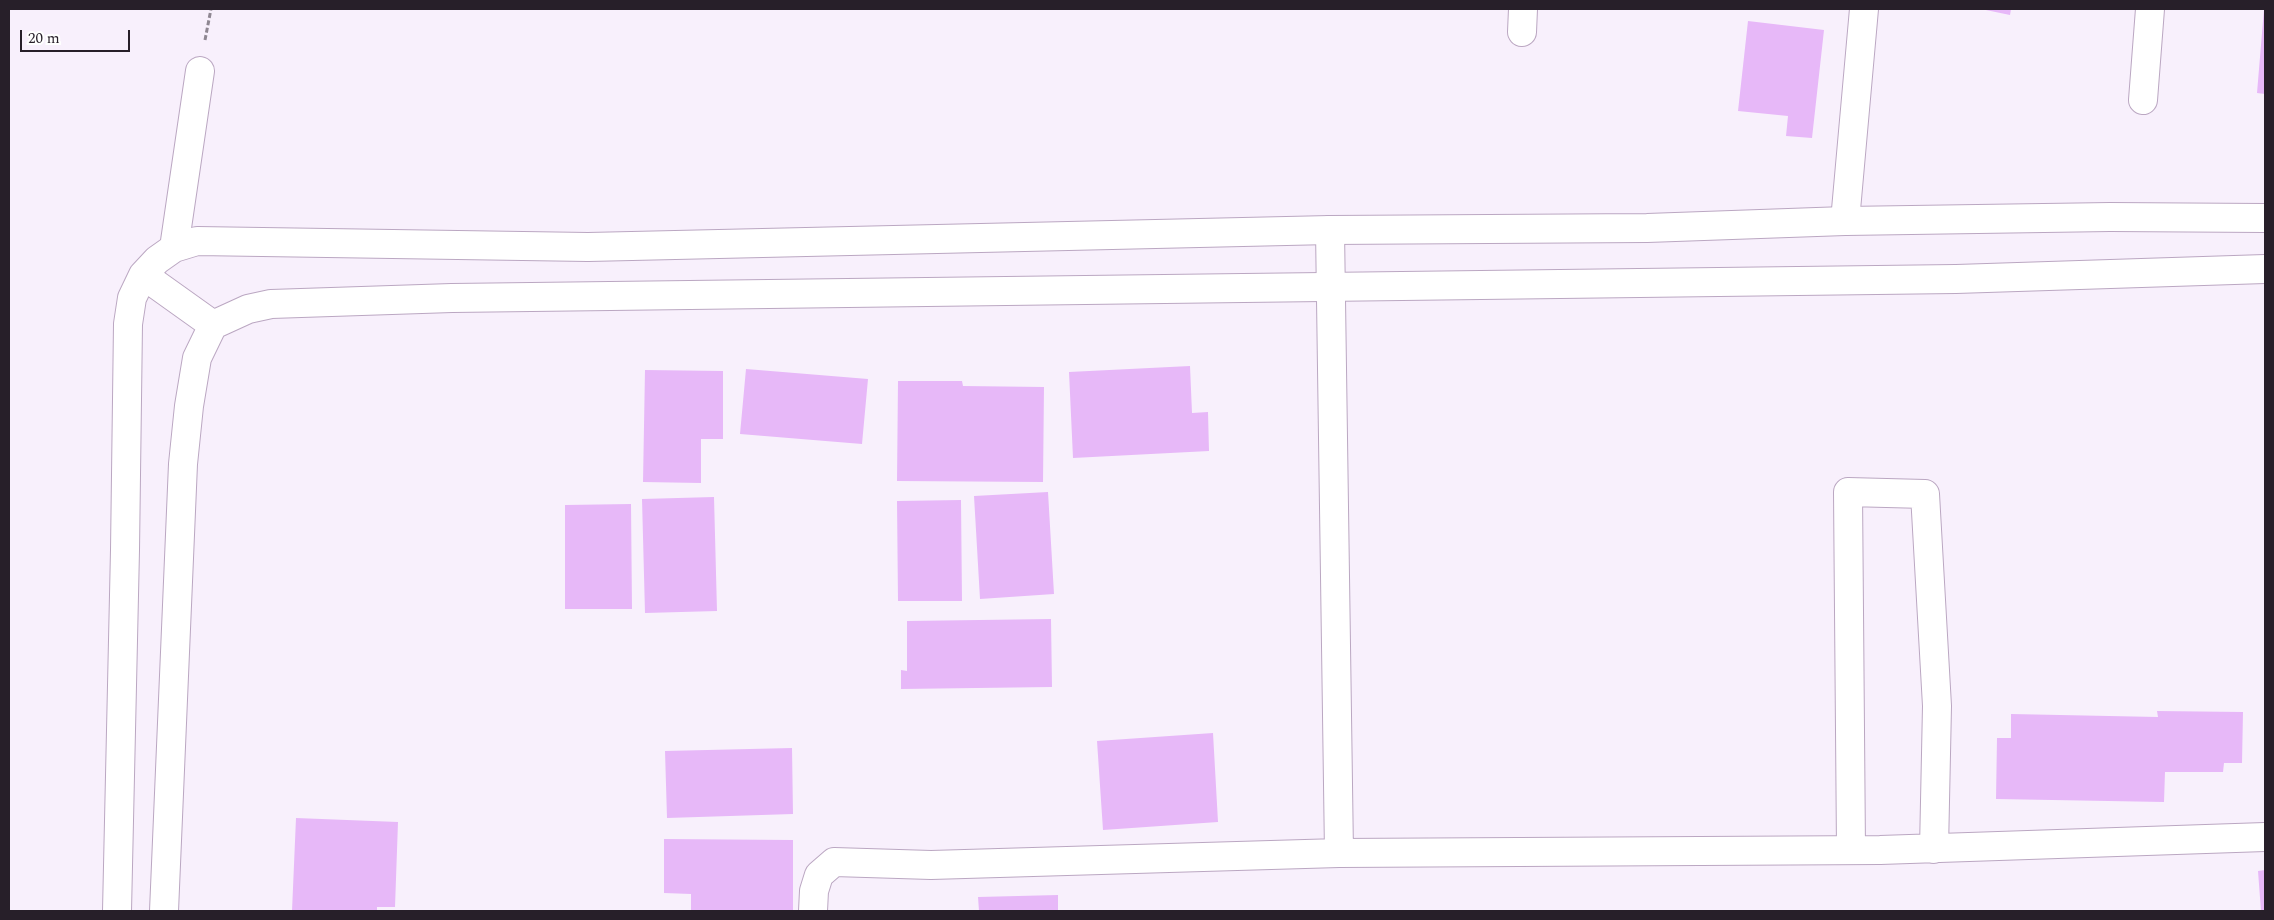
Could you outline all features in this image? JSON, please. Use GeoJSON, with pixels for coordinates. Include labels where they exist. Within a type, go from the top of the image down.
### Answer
{"type":"FeatureCollection","features":[{"type":"Feature","properties":{"kind":"street"},"geometry":{"type":"LineString","coordinates":[[1845,221],[1864,9]]}},
{"type":"Feature","properties":{"kind":"street"},"geometry":{"type":"LineString","coordinates":[[2143,100],[2150,9]]}},
{"type":"Feature","properties":{"kind":"street"},"geometry":{"type":"LineString","coordinates":[[174,248],[200,71]]}},
{"type":"Feature","properties":{"kind":"street"},"geometry":{"type":"LineString","coordinates":[[117,911],[126,550],[128,324],[132,298],[143,275],[156,260],[174,248],[197,241],[588,247],[1330,230],[1646,228],[1845,221],[2110,217],[2265,218]]}},
{"type":"Feature","properties":{"kind":"street"},"geometry":{"type":"LineString","coordinates":[[1330,230],[1339,852]]}},
{"type":"Feature","properties":{"kind":"street"},"geometry":{"type":"LineString","coordinates":[[164,911],[183,464],[189,406],[197,358],[213,325],[248,308],[271,304],[452,298],[1186,288],[1331,288],[1956,278],[2265,269]]}},
{"type":"Feature","properties":{"kind":"street"},"geometry":{"type":"LineString","coordinates":[[143,275],[213,325]]}},
{"type":"Feature","properties":{"kind":"street"},"geometry":{"type":"LineString","coordinates":[[1851,850],[1848,492],[1925,494],[1937,706],[1934,849]]}},
{"type":"Feature","properties":{"kind":"street"},"geometry":{"type":"LineString","coordinates":[[813,911],[814,891],[819,875],[834,862],[931,865],[1339,852],[1934,849],[2265,836]]}},
{"type":"Feature","properties":{"kind":"building"},"geometry":{"type":"Polygon","coordinates":[[[1981,9],[2011,9],[2010,15],[1981,9]]]}},
{"type":"Feature","properties":{"kind":"building"},"geometry":{"type":"Polygon","coordinates":[[[2265,9],[2265,94],[2257,93],[2265,9]]]}},
{"type":"Feature","properties":{"kind":"building"},"geometry":{"type":"Polygon","coordinates":[[[1748,21],[1824,30],[1812,138],[1786,136],[1788,116],[1738,111],[1748,21]]]}},
{"type":"Feature","properties":{"kind":"building"},"geometry":{"type":"Polygon","coordinates":[[[1190,366],[1192,413],[1208,412],[1209,451],[1073,458],[1069,372],[1190,366]]]}},
{"type":"Feature","properties":{"kind":"building"},"geometry":{"type":"Polygon","coordinates":[[[746,369],[868,379],[862,444],[740,434],[746,369]]]}},
{"type":"Feature","properties":{"kind":"building"},"geometry":{"type":"Polygon","coordinates":[[[645,370],[723,371],[723,439],[701,439],[701,483],[643,482],[645,370]]]}},
{"type":"Feature","properties":{"kind":"building"},"geometry":{"type":"Polygon","coordinates":[[[898,381],[962,381],[963,386],[1044,387],[1043,482],[897,481],[898,381]]]}},
{"type":"Feature","properties":{"kind":"building"},"geometry":{"type":"Polygon","coordinates":[[[1048,492],[1054,594],[980,599],[974,496],[1048,492]]]}},
{"type":"Feature","properties":{"kind":"building"},"geometry":{"type":"Polygon","coordinates":[[[714,497],[717,611],[645,613],[642,499],[714,497]]]}},
{"type":"Feature","properties":{"kind":"building"},"geometry":{"type":"Polygon","coordinates":[[[961,500],[962,601],[898,601],[897,501],[961,500]]]}},
{"type":"Feature","properties":{"kind":"building"},"geometry":{"type":"Polygon","coordinates":[[[631,504],[632,609],[565,609],[565,505],[631,504]]]}},
{"type":"Feature","properties":{"kind":"building"},"geometry":{"type":"Polygon","coordinates":[[[1051,619],[1052,687],[901,689],[901,670],[907,671],[907,621],[1051,619]]]}},
{"type":"Feature","properties":{"kind":"building"},"geometry":{"type":"Polygon","coordinates":[[[2157,711],[2243,712],[2242,763],[2224,763],[2223,772],[2165,772],[2164,802],[1996,799],[1997,738],[2011,738],[2011,714],[2158,717],[2157,711]]]}},
{"type":"Feature","properties":{"kind":"building"},"geometry":{"type":"Polygon","coordinates":[[[1213,733],[1218,822],[1103,830],[1097,741],[1213,733]]]}},
{"type":"Feature","properties":{"kind":"building"},"geometry":{"type":"Polygon","coordinates":[[[792,748],[793,814],[667,818],[665,751],[792,748]]]}},
{"type":"Feature","properties":{"kind":"building"},"geometry":{"type":"Polygon","coordinates":[[[296,818],[398,822],[395,907],[377,907],[377,911],[292,911],[296,818]]]}},
{"type":"Feature","properties":{"kind":"building"},"geometry":{"type":"Polygon","coordinates":[[[664,839],[793,840],[793,911],[691,911],[691,894],[664,893],[664,839]]]}},
{"type":"Feature","properties":{"kind":"building"},"geometry":{"type":"Polygon","coordinates":[[[2265,870],[2265,911],[2261,911],[2258,871],[2265,870]]]}},
{"type":"Feature","properties":{"kind":"building"},"geometry":{"type":"Polygon","coordinates":[[[1058,895],[1058,911],[979,911],[978,897],[1058,895]]]}}]}
